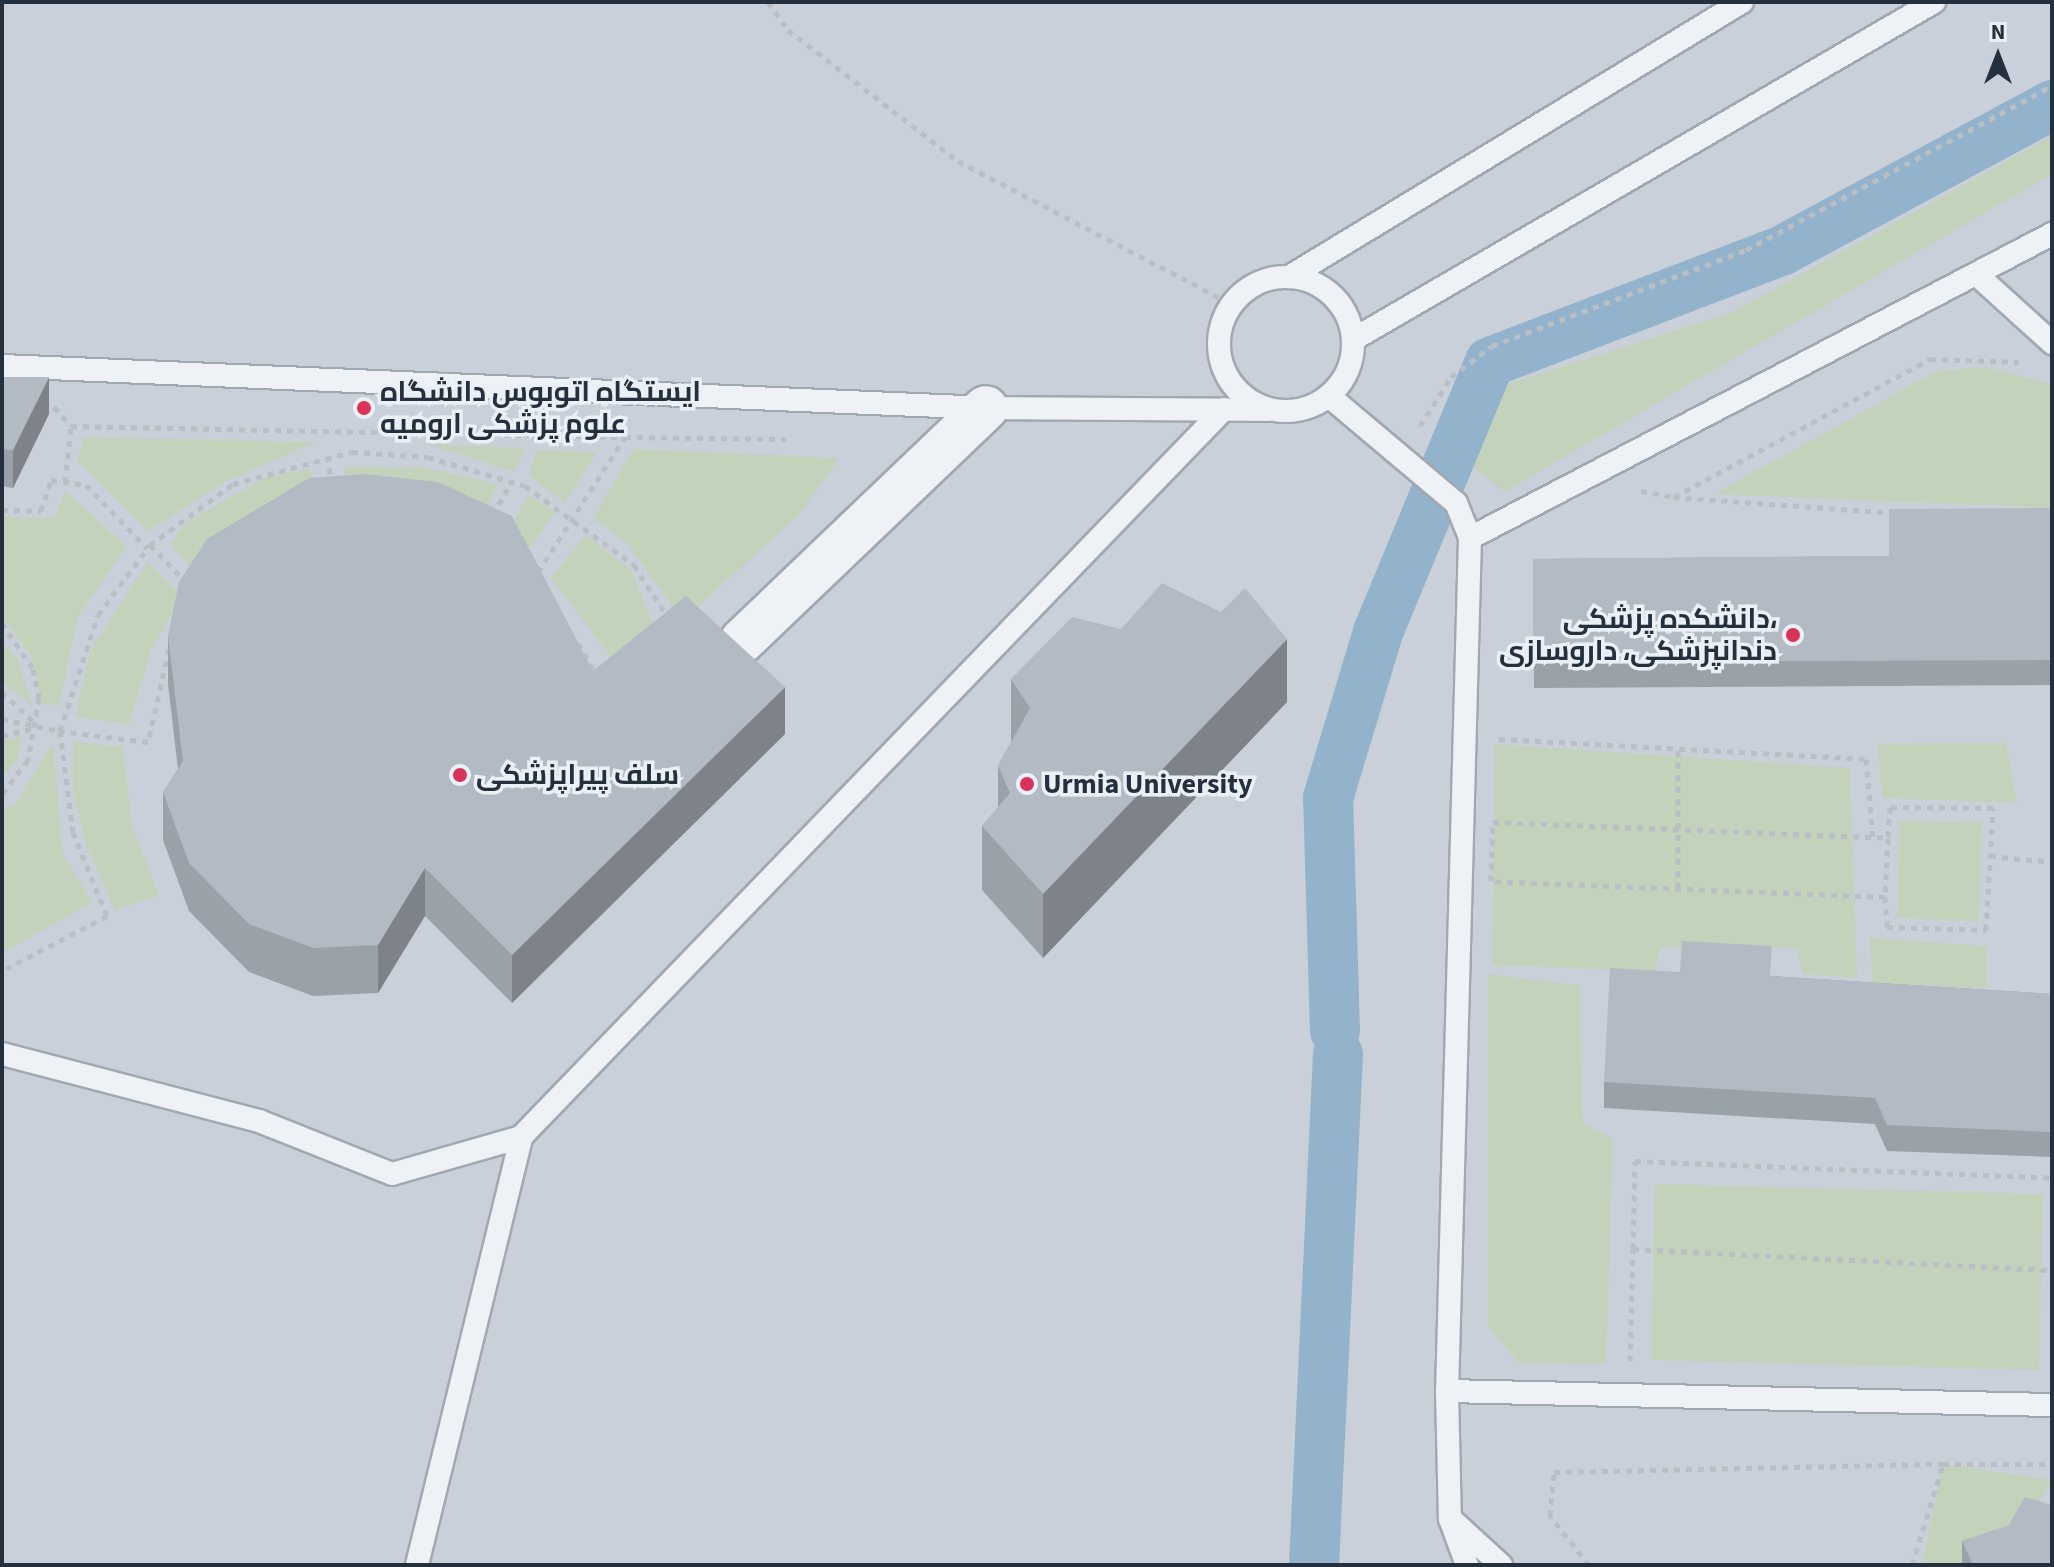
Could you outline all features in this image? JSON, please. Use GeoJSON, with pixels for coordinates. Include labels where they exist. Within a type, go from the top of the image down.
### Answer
{"type":"FeatureCollection","features":[{"type":"Feature","properties":{"kind":"street"},"geometry":{"type":"LineString","coordinates":[[742,641],[986,408]]}},
{"type":"Feature","properties":{"kind":"lane"},"geometry":{"type":"LineString","coordinates":[[1268,410],[1239,394],[1221,367],[1219,334],[1232,304],[1256,283],[1289,277],[1742,2]]}},
{"type":"Feature","properties":{"kind":"lane"},"geometry":{"type":"LineString","coordinates":[[1354,339],[1934,2]]}},
{"type":"Feature","properties":{"kind":"lane"},"geometry":{"type":"LineString","coordinates":[[1470,538],[2052,234]]}},
{"type":"Feature","properties":{"kind":"lane"},"geometry":{"type":"LineString","coordinates":[[1976,274],[2052,343]]}},
{"type":"Feature","properties":{"kind":"lane"},"geometry":{"type":"LineString","coordinates":[[2,366],[986,408],[1301,411],[1330,397],[1349,371],[1354,339],[1344,308],[1320,285],[1289,277]]}},
{"type":"Feature","properties":{"kind":"lane"},"geometry":{"type":"LineString","coordinates":[[1330,397],[1393,457],[1456,503],[1470,538],[1447,1391],[1450,1519],[1467,1565]]}},
{"type":"Feature","properties":{"kind":"lane"},"geometry":{"type":"LineString","coordinates":[[2,1054],[259,1121],[392,1174],[521,1137],[1224,409]]}},
{"type":"Feature","properties":{"kind":"lane"},"geometry":{"type":"LineString","coordinates":[[417,1565],[521,1137]]}},
{"type":"Feature","properties":{"kind":"lane"},"geometry":{"type":"LineString","coordinates":[[1447,1391],[2052,1405]]}},
{"type":"Feature","properties":{"kind":"lane"},"geometry":{"type":"LineString","coordinates":[[1450,1519],[1501,1565]]}},
{"type":"Feature","properties":{"kind":"path"},"geometry":{"type":"LineString","coordinates":[[768,2],[788,30],[958,161],[1232,304]]}},
{"type":"Feature","properties":{"kind":"path"},"geometry":{"type":"LineString","coordinates":[[1393,457],[1451,377],[1492,346],[1773,237],[2052,86]]}},
{"type":"Feature","properties":{"kind":"path"},"geometry":{"type":"LineString","coordinates":[[1901,513],[1674,497],[1930,359],[2028,364]]}},
{"type":"Feature","properties":{"kind":"path"},"geometry":{"type":"LineString","coordinates":[[44,406],[58,407],[71,426],[65,482]]}},
{"type":"Feature","properties":{"kind":"path"},"geometry":{"type":"LineString","coordinates":[[71,426],[794,439]]}},
{"type":"Feature","properties":{"kind":"path"},"geometry":{"type":"LineString","coordinates":[[538,572],[625,437]]}},
{"type":"Feature","properties":{"kind":"path"},"geometry":{"type":"LineString","coordinates":[[2,971],[107,916],[73,832],[60,731],[98,615],[148,546],[233,484],[328,456],[428,457],[512,481],[574,515],[634,565],[672,624]]}},
{"type":"Feature","properties":{"kind":"path"},"geometry":{"type":"LineString","coordinates":[[328,456],[332,500]]}},
{"type":"Feature","properties":{"kind":"path"},"geometry":{"type":"LineString","coordinates":[[2,510],[41,511],[51,480],[86,485],[193,589]]}},
{"type":"Feature","properties":{"kind":"path"},"geometry":{"type":"LineString","coordinates":[[490,520],[512,481]]}},
{"type":"Feature","properties":{"kind":"path"},"geometry":{"type":"LineString","coordinates":[[527,564],[538,572],[545,585]]}},
{"type":"Feature","properties":{"kind":"path"},"geometry":{"type":"LineString","coordinates":[[2,623],[33,669],[38,726],[28,760],[2,794]]}},
{"type":"Feature","properties":{"kind":"path"},"geometry":{"type":"LineString","coordinates":[[2,719],[60,731],[148,742],[158,678],[176,633]]}},
{"type":"Feature","properties":{"kind":"path"},"geometry":{"type":"LineString","coordinates":[[576,639],[606,692]]}},
{"type":"Feature","properties":{"kind":"path"},"geometry":{"type":"LineString","coordinates":[[2,692],[38,726]]}},
{"type":"Feature","properties":{"kind":"path"},"geometry":{"type":"LineString","coordinates":[[2,736],[38,726]]}},
{"type":"Feature","properties":{"kind":"path"},"geometry":{"type":"LineString","coordinates":[[1466,737],[1866,759],[1873,838]]}},
{"type":"Feature","properties":{"kind":"path"},"geometry":{"type":"LineString","coordinates":[[1678,749],[1678,888]]}},
{"type":"Feature","properties":{"kind":"path"},"geometry":{"type":"LineString","coordinates":[[1890,807],[1993,808],[1990,856],[1986,930],[1887,927],[1885,897],[1890,807]]}},
{"type":"Feature","properties":{"kind":"path"},"geometry":{"type":"LineString","coordinates":[[1885,897],[1491,881],[1493,822],[1888,838]]}},
{"type":"Feature","properties":{"kind":"path"},"geometry":{"type":"LineString","coordinates":[[1990,856],[2052,862]]}},
{"type":"Feature","properties":{"kind":"path"},"geometry":{"type":"LineString","coordinates":[[1645,1369],[1629,1369],[1635,1161],[2052,1178]]}},
{"type":"Feature","properties":{"kind":"path"},"geometry":{"type":"LineString","coordinates":[[1633,1249],[2052,1270]]}},
{"type":"Feature","properties":{"kind":"path"},"geometry":{"type":"LineString","coordinates":[[1912,1565],[1943,1464]]}},
{"type":"Feature","properties":{"kind":"path"},"geometry":{"type":"LineString","coordinates":[[1589,1565],[1550,1516],[1554,1472],[2052,1464]]}},
{"type":"Feature","properties":{"kind":"shaded area","name":"Urmia University"},"geometry":{"type":"Polygon","coordinates":[[[2,2],[2052,2],[2052,1565],[2,1565],[2,2]]]}},
{"type":"Feature","properties":{"kind":"green space"},"geometry":{"type":"Polygon","coordinates":[[[2052,136],[2052,174],[1504,492],[1464,458],[1465,419],[1499,387],[1733,312],[2052,136]]]}},
{"type":"Feature","properties":{"kind":"green space"},"geometry":{"type":"Polygon","coordinates":[[[1987,367],[2052,384],[2052,508],[1714,494],[1937,371],[1987,367]]]}},
{"type":"Feature","properties":{"kind":"green space"},"geometry":{"type":"Polygon","coordinates":[[[85,437],[316,442],[225,482],[148,531],[77,460],[85,437]]]}},
{"type":"Feature","properties":{"kind":"green space"},"geometry":{"type":"Polygon","coordinates":[[[428,444],[525,448],[514,472],[428,444]]]}},
{"type":"Feature","properties":{"kind":"green space"},"geometry":{"type":"Polygon","coordinates":[[[634,449],[839,458],[799,515],[683,620],[627,543],[593,519],[634,449]]]}},
{"type":"Feature","properties":{"kind":"green space"},"geometry":{"type":"Polygon","coordinates":[[[536,450],[597,452],[565,503],[529,475],[536,450]]]}},
{"type":"Feature","properties":{"kind":"green space"},"geometry":{"type":"Polygon","coordinates":[[[344,467],[421,467],[498,484],[476,527],[347,509],[344,467]]]}},
{"type":"Feature","properties":{"kind":"green space"},"geometry":{"type":"Polygon","coordinates":[[[310,468],[319,511],[195,573],[171,543],[185,523],[264,478],[310,468]]]}},
{"type":"Feature","properties":{"kind":"green space"},"geometry":{"type":"Polygon","coordinates":[[[65,491],[127,546],[78,616],[59,705],[42,704],[31,656],[2,617],[2,517],[54,518],[65,491]]]}},
{"type":"Feature","properties":{"kind":"green space"},"geometry":{"type":"Polygon","coordinates":[[[528,495],[556,512],[523,556],[504,539],[528,495]]]}},
{"type":"Feature","properties":{"kind":"green space"},"geometry":{"type":"Polygon","coordinates":[[[586,535],[632,571],[657,635],[624,674],[551,578],[586,535]]]}},
{"type":"Feature","properties":{"kind":"green space"},"geometry":{"type":"Polygon","coordinates":[[[148,561],[182,596],[151,650],[129,724],[75,717],[90,652],[148,561]]]}},
{"type":"Feature","properties":{"kind":"green space"},"geometry":{"type":"Polygon","coordinates":[[[2,640],[18,661],[32,705],[2,681],[2,640]]]}},
{"type":"Feature","properties":{"kind":"green space"},"geometry":{"type":"Polygon","coordinates":[[[21,737],[18,760],[2,777],[2,741],[21,737]]]}},
{"type":"Feature","properties":{"kind":"green space"},"geometry":{"type":"Polygon","coordinates":[[[73,742],[123,747],[132,826],[159,896],[115,910],[85,842],[73,790],[73,742]]]}},
{"type":"Feature","properties":{"kind":"green space"},"geometry":{"type":"Polygon","coordinates":[[[53,743],[63,853],[92,903],[2,953],[2,811],[15,805],[53,743]]]}},
{"type":"Feature","properties":{"kind":"green space"},"geometry":{"type":"Polygon","coordinates":[[[2006,743],[2017,803],[1882,798],[1878,744],[2006,743]]]}},
{"type":"Feature","properties":{"kind":"green space"},"geometry":{"type":"Polygon","coordinates":[[[1495,744],[1850,768],[1857,978],[1803,974],[1797,948],[1661,947],[1654,971],[1492,965],[1495,744]]]}},
{"type":"Feature","properties":{"kind":"green space"},"geometry":{"type":"Polygon","coordinates":[[[1899,821],[1982,822],[1979,921],[1897,918],[1899,821]]]}},
{"type":"Feature","properties":{"kind":"green space"},"geometry":{"type":"Polygon","coordinates":[[[1870,938],[1987,946],[1987,988],[1873,983],[1870,938]]]}},
{"type":"Feature","properties":{"kind":"green space"},"geometry":{"type":"Polygon","coordinates":[[[1488,974],[1580,985],[1583,1123],[1613,1139],[1606,1364],[1519,1363],[1488,1326],[1488,974]]]}},
{"type":"Feature","properties":{"kind":"green space"},"geometry":{"type":"Polygon","coordinates":[[[1655,1184],[2043,1194],[2039,1370],[1651,1360],[1655,1184]]]}},
{"type":"Feature","properties":{"kind":"green space"},"geometry":{"type":"Polygon","coordinates":[[[1943,1464],[2052,1480],[2001,1565],[1922,1565],[1943,1464]]]}},
{"type":"Feature","properties":{"kind":"building"},"geometry":{"type":"Polygon","coordinates":[[[2,377],[49,377],[13,450],[2,449],[2,377]]]}},
{"type":"Feature","properties":{"kind":"building","name":"سلف پیراپزشکی"},"geometry":{"type":"Polygon","coordinates":[[[364,474],[438,482],[512,516],[593,671],[686,596],[785,687],[512,955],[425,868],[378,945],[313,948],[249,924],[189,863],[163,792],[183,761],[168,636],[179,582],[207,539],[309,478],[364,474]]]}},
{"type":"Feature","properties":{"kind":"building","name":"دانشکده پزشکی، دندانپزشکی، داروسازی"},"geometry":{"type":"Polygon","coordinates":[[[2052,508],[2052,660],[1534,662],[1533,559],[1889,556],[1889,509],[2052,508]]]}},
{"type":"Feature","properties":{"kind":"building"},"geometry":{"type":"Polygon","coordinates":[[[1162,583],[1221,612],[1245,588],[1287,639],[1043,894],[982,826],[1010,793],[998,766],[1030,708],[1011,679],[1072,617],[1121,629],[1162,583]]]}},
{"type":"Feature","properties":{"kind":"building"},"geometry":{"type":"Polygon","coordinates":[[[1682,941],[1772,946],[1770,976],[2052,994],[2052,1132],[1887,1125],[1875,1098],[1604,1082],[1610,968],[1680,972],[1682,941]]]}},
{"type":"Feature","properties":{"kind":"building"},"geometry":{"type":"Polygon","coordinates":[[[2025,1497],[2052,1505],[2052,1565],[1973,1565],[1962,1541],[2008,1526],[2025,1497]]]}},
{"type":"Feature","properties":{"kind":"waterway"},"geometry":{"type":"LineString","coordinates":[[1335,1031],[1328,798],[1378,632],[1490,362],[1783,250],[2052,105]]}},
{"type":"Feature","properties":{"kind":"waterway"},"geometry":{"type":"LineString","coordinates":[[1314,1565],[1338,1055]]}},
{"type":"Feature","properties":{"kind":"place","name":"ایستگاه اتوبوس دانشگاه علوم پزشکی ارومیه"},"geometry":{"type":"Point","coordinates":[364,408]}},
{"type":"Feature","properties":{"kind":"place","name":"دانشکده پزشکی، دندانپزشکی، داروسازی"},"geometry":{"type":"Point","coordinates":[1793,635]}},
{"type":"Feature","properties":{"kind":"place","name":"سلف پیراپزشکی"},"geometry":{"type":"Point","coordinates":[460,775]}},
{"type":"Feature","properties":{"kind":"place","name":"Urmia University"},"geometry":{"type":"Point","coordinates":[1027,784]}}]}
